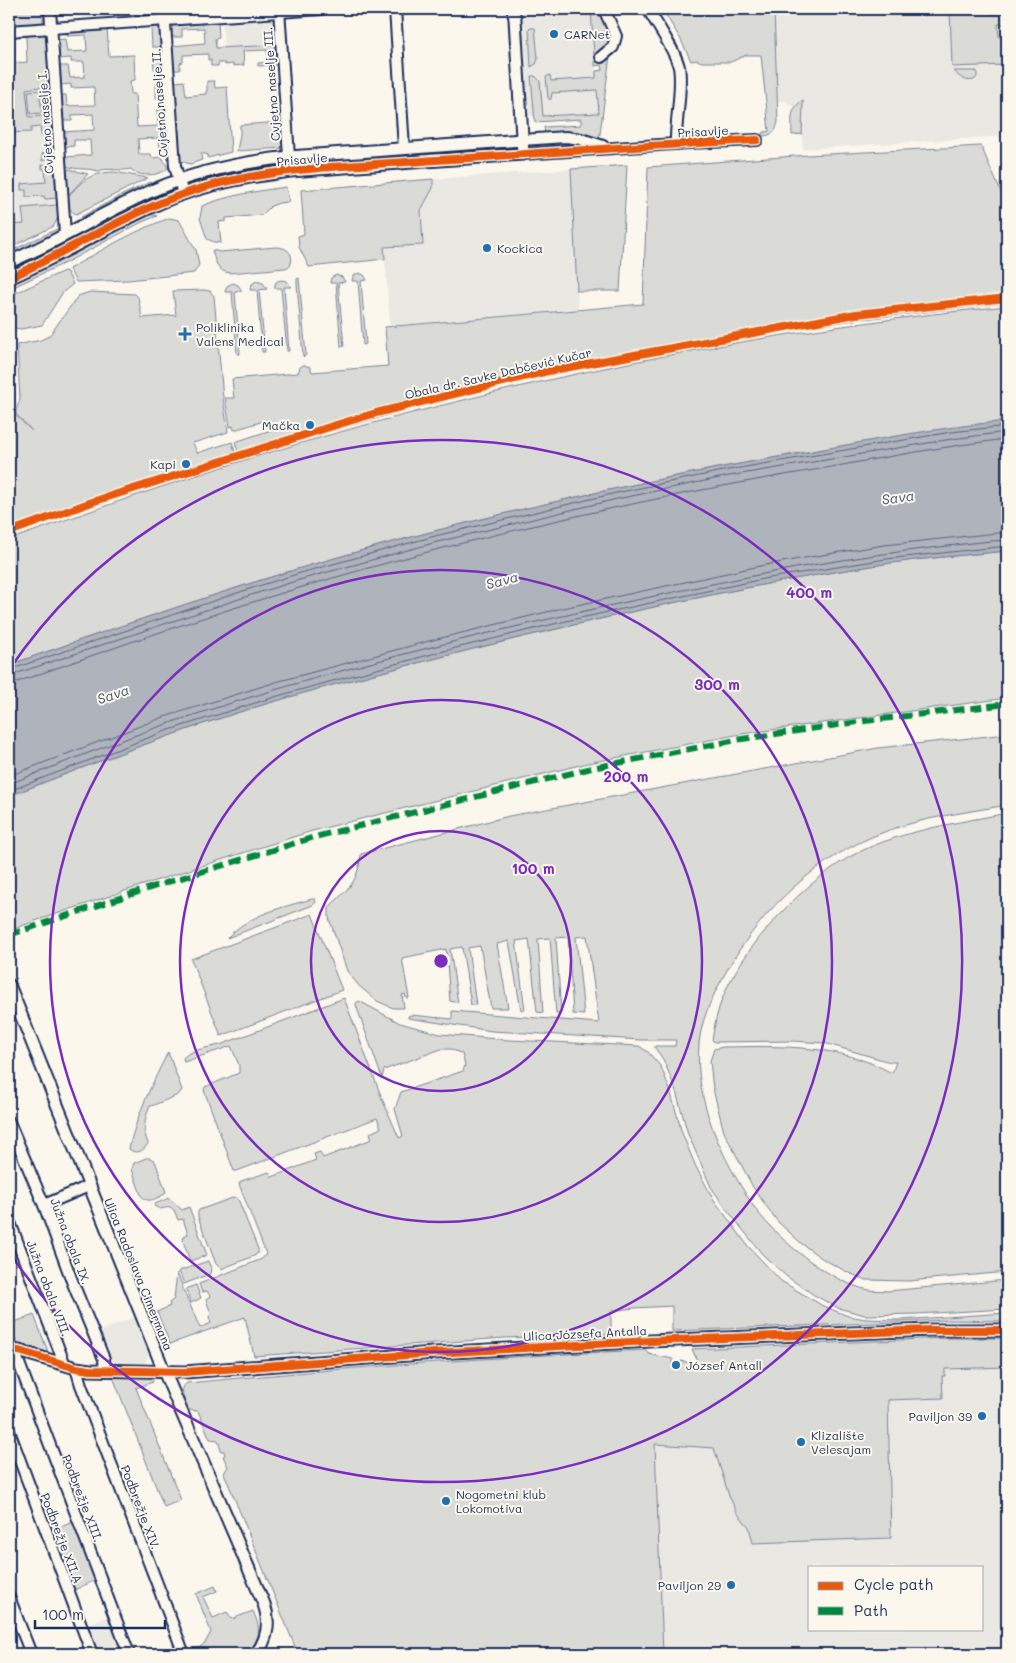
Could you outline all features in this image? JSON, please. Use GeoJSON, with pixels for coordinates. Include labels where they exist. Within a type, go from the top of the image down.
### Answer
{"type":"FeatureCollection","features":[{"type":"Feature","properties":{"kind":"street","name":"Cvjetno naselje I."},"geometry":{"type":"LineString","coordinates":[[50,9],[66,234]]}},
{"type":"Feature","properties":{"kind":"street"},"geometry":{"type":"LineString","coordinates":[[9,31],[51,28],[165,14],[321,9]]}},
{"type":"Feature","properties":{"kind":"street"},"geometry":{"type":"LineString","coordinates":[[395,9],[404,148]]}},
{"type":"Feature","properties":{"kind":"street"},"geometry":{"type":"LineString","coordinates":[[601,57],[614,47],[616,36],[604,9]]}},
{"type":"Feature","properties":{"kind":"street"},"geometry":{"type":"LineString","coordinates":[[648,9],[679,66],[676,144]]}},
{"type":"Feature","properties":{"kind":"street","name":"Cvjetno naselje III."},"geometry":{"type":"LineString","coordinates":[[279,10],[289,157]]}},
{"type":"Feature","properties":{"kind":"street"},"geometry":{"type":"LineString","coordinates":[[513,10],[523,154]]}},
{"type":"Feature","properties":{"kind":"street","name":"Cvjetno naselje II."},"geometry":{"type":"LineString","coordinates":[[165,14],[175,166],[183,194]]}},
{"type":"Feature","properties":{"kind":"street","name":"Prisavlje"},"geometry":{"type":"LineString","coordinates":[[9,262],[133,199],[179,180],[236,164],[289,157],[566,137],[619,148]]}},
{"type":"Feature","properties":{"kind":"street","name":"Prisavlje"},"geometry":{"type":"LineString","coordinates":[[9,278],[140,212],[183,194],[242,178],[290,171],[523,154],[757,140]]}},
{"type":"Feature","properties":{"kind":"street","name":"Ulica Radoslava Cimermana"},"geometry":{"type":"LineString","coordinates":[[9,985],[164,1371],[266,1610],[266,1635],[256,1654]]}},
{"type":"Feature","properties":{"kind":"street","name":"Južna obala IX."},"geometry":{"type":"LineString","coordinates":[[9,1122],[44,1205],[72,1281],[104,1359],[105,1371]]}},
{"type":"Feature","properties":{"kind":"street"},"geometry":{"type":"LineString","coordinates":[[44,1205],[89,1186]]}},
{"type":"Feature","properties":{"kind":"street","name":"Južna obala VIII."},"geometry":{"type":"LineString","coordinates":[[9,1220],[70,1367]]}},
{"type":"Feature","properties":{"kind":"street","name":"Ulica Józsefa Antalla"},"geometry":{"type":"LineString","coordinates":[[10,1347],[70,1367],[105,1371],[185,1372],[415,1354],[650,1341],[930,1330],[1007,1330]]}},
{"type":"Feature","properties":{"kind":"street","name":"Podbrežje XIII."},"geometry":{"type":"LineString","coordinates":[[10,1347],[129,1654]]}},
{"type":"Feature","properties":{"kind":"street","name":"Podbrežje XIV."},"geometry":{"type":"LineString","coordinates":[[70,1367],[84,1394],[184,1654]]}},
{"type":"Feature","properties":{"kind":"street","name":"Podbrežje XII.A"},"geometry":{"type":"LineString","coordinates":[[9,1431],[92,1654]]}},
{"type":"Feature","properties":{"kind":"street"},"geometry":{"type":"LineString","coordinates":[[9,1597],[31,1654]]}},
{"type":"Feature","properties":{"kind":"shaded area"},"geometry":{"type":"Polygon","coordinates":[[[9,9],[43,9],[43,23],[9,25],[9,9]]]}},
{"type":"Feature","properties":{"kind":"shaded area"},"geometry":{"type":"Polygon","coordinates":[[[519,9],[591,9],[599,113],[529,116],[524,85],[519,9]]]}},
{"type":"Feature","properties":{"kind":"shaded area"},"geometry":{"type":"Polygon","coordinates":[[[591,9],[602,9],[614,39],[601,54],[594,56],[591,9]]]}},
{"type":"Feature","properties":{"kind":"shaded area"},"geometry":{"type":"Polygon","coordinates":[[[662,9],[774,9],[778,121],[773,132],[762,136],[762,133],[769,131],[761,55],[746,55],[731,62],[691,61],[680,38],[662,9]]]}},
{"type":"Feature","properties":{"kind":"shaded area"},"geometry":{"type":"Polygon","coordinates":[[[767,9],[1007,9],[1007,136],[803,149],[802,135],[792,135],[794,107],[785,101],[777,101],[777,107],[767,9]]]}},
{"type":"Feature","properties":{"kind":"shaded area"},"geometry":{"type":"Polygon","coordinates":[[[950,9],[991,9],[991,14],[1007,13],[1007,24],[998,24],[999,37],[1007,37],[1007,65],[952,67],[950,9]]]}},
{"type":"Feature","properties":{"kind":"shaded area"},"geometry":{"type":"Polygon","coordinates":[[[274,17],[276,19],[278,45],[224,48],[222,18],[274,17]]]}},
{"type":"Feature","properties":{"kind":"shaded area"},"geometry":{"type":"Polygon","coordinates":[[[218,20],[219,38],[215,39],[216,48],[276,45],[277,65],[258,66],[258,63],[268,62],[267,50],[243,51],[244,65],[233,66],[233,64],[225,65],[225,63],[218,63],[218,66],[211,66],[208,54],[183,55],[180,70],[174,70],[172,46],[205,43],[204,28],[182,29],[182,37],[172,37],[171,25],[218,20]]]}},
{"type":"Feature","properties":{"kind":"shaded area"},"geometry":{"type":"Polygon","coordinates":[[[160,26],[161,47],[152,47],[151,27],[160,26]]]}},
{"type":"Feature","properties":{"kind":"shaded area"},"geometry":{"type":"Polygon","coordinates":[[[529,28],[535,28],[538,59],[536,64],[531,67],[529,28]]]}},
{"type":"Feature","properties":{"kind":"shaded area"},"geometry":{"type":"Polygon","coordinates":[[[107,29],[109,56],[134,55],[135,80],[130,81],[131,94],[135,94],[137,127],[158,126],[157,110],[165,110],[168,148],[160,149],[159,138],[138,139],[139,154],[151,154],[152,158],[162,157],[168,168],[160,173],[144,175],[131,169],[106,169],[98,171],[66,166],[65,157],[91,155],[90,140],[74,140],[74,146],[64,147],[63,132],[94,130],[93,114],[72,115],[72,121],[62,121],[61,95],[66,95],[67,106],[95,105],[94,87],[71,88],[71,84],[60,85],[58,66],[68,66],[70,78],[85,77],[84,62],[71,62],[71,58],[58,59],[57,40],[65,39],[67,52],[87,51],[86,35],[67,36],[67,32],[107,29]]]}},
{"type":"Feature","properties":{"kind":"shaded area"},"geometry":{"type":"Polygon","coordinates":[[[47,33],[48,70],[50,70],[54,128],[52,129],[52,134],[54,135],[55,148],[53,154],[42,161],[42,154],[45,153],[40,127],[31,128],[31,132],[10,133],[9,154],[9,135],[11,127],[9,64],[27,62],[26,35],[47,33]],[[41,87],[26,89],[29,117],[44,116],[41,87]]]}},
{"type":"Feature","properties":{"kind":"shaded area"},"geometry":{"type":"Polygon","coordinates":[[[162,53],[163,69],[154,69],[153,54],[162,53]]]}},
{"type":"Feature","properties":{"kind":"shaded area"},"geometry":{"type":"Polygon","coordinates":[[[610,55],[599,142],[574,132],[545,133],[544,127],[581,125],[581,119],[535,122],[531,76],[535,76],[540,81],[543,116],[599,113],[597,90],[552,93],[550,100],[548,98],[546,77],[550,75],[551,81],[596,78],[596,71],[603,70],[602,65],[595,66],[595,61],[610,55]]]}},
{"type":"Feature","properties":{"kind":"shaded area"},"geometry":{"type":"Polygon","coordinates":[[[48,70],[58,214],[9,239],[9,73],[48,70]]]}},
{"type":"Feature","properties":{"kind":"shaded area"},"geometry":{"type":"Polygon","coordinates":[[[954,71],[977,71],[977,77],[974,80],[965,80],[954,71]]]}},
{"type":"Feature","properties":{"kind":"shaded area"},"geometry":{"type":"Polygon","coordinates":[[[184,81],[186,96],[206,94],[207,81],[214,81],[215,88],[227,87],[231,152],[208,158],[207,154],[201,154],[202,160],[190,164],[181,161],[175,82],[184,81]]]}},
{"type":"Feature","properties":{"kind":"shaded area"},"geometry":{"type":"Polygon","coordinates":[[[156,84],[163,84],[164,98],[156,98],[156,84]]]}},
{"type":"Feature","properties":{"kind":"shaded area"},"geometry":{"type":"Polygon","coordinates":[[[39,90],[42,113],[30,114],[28,91],[39,90]]]}},
{"type":"Feature","properties":{"kind":"shaded area"},"geometry":{"type":"Polygon","coordinates":[[[803,100],[802,134],[792,135],[793,111],[803,100]]]}},
{"type":"Feature","properties":{"kind":"shaded area"},"geometry":{"type":"Polygon","coordinates":[[[281,122],[283,148],[237,151],[240,125],[281,122]]]}},
{"type":"Feature","properties":{"kind":"shaded area"},"geometry":{"type":"Polygon","coordinates":[[[573,141],[583,145],[546,148],[546,143],[573,141]]]}},
{"type":"Feature","properties":{"kind":"shaded area"},"geometry":{"type":"Polygon","coordinates":[[[508,146],[409,157],[407,154],[408,153],[508,146]]]}},
{"type":"Feature","properties":{"kind":"shaded area"},"geometry":{"type":"Polygon","coordinates":[[[981,146],[1007,206],[1007,303],[864,319],[862,317],[855,320],[666,352],[664,350],[660,353],[547,376],[430,404],[428,402],[421,406],[240,457],[235,442],[271,430],[267,420],[234,430],[233,426],[230,427],[225,398],[234,398],[232,379],[298,373],[300,367],[304,365],[310,367],[312,372],[388,366],[385,327],[643,304],[648,167],[808,155],[981,146]]]}},
{"type":"Feature","properties":{"kind":"shaded area"},"geometry":{"type":"Polygon","coordinates":[[[400,153],[400,158],[208,181],[208,179],[299,160],[400,153]]]}},
{"type":"Feature","properties":{"kind":"shaded area"},"geometry":{"type":"Polygon","coordinates":[[[56,163],[58,198],[45,199],[44,196],[26,197],[26,190],[21,190],[21,184],[46,182],[45,169],[42,169],[42,165],[56,163]]]}},
{"type":"Feature","properties":{"kind":"shaded area"},"geometry":{"type":"Polygon","coordinates":[[[627,165],[620,291],[577,291],[571,169],[627,165]]]}},
{"type":"Feature","properties":{"kind":"shaded area"},"geometry":{"type":"Polygon","coordinates":[[[68,169],[88,174],[68,195],[66,171],[68,169]]]}},
{"type":"Feature","properties":{"kind":"shaded area"},"geometry":{"type":"Polygon","coordinates":[[[571,169],[578,309],[390,326],[384,247],[423,245],[421,210],[433,188],[433,179],[571,169]]]}},
{"type":"Feature","properties":{"kind":"shaded area"},"geometry":{"type":"Polygon","coordinates":[[[114,172],[148,178],[76,214],[70,209],[68,197],[82,182],[99,174],[114,172]]]}},
{"type":"Feature","properties":{"kind":"shaded area"},"geometry":{"type":"Polygon","coordinates":[[[433,179],[433,188],[421,210],[423,245],[384,247],[385,259],[309,267],[299,247],[298,236],[304,234],[301,190],[433,179]]]}},
{"type":"Feature","properties":{"kind":"shaded area"},"geometry":{"type":"Polygon","coordinates":[[[150,182],[152,185],[86,218],[81,217],[118,197],[150,182]]]}},
{"type":"Feature","properties":{"kind":"shaded area"},"geometry":{"type":"Polygon","coordinates":[[[286,187],[289,202],[271,206],[262,215],[226,218],[226,221],[219,222],[221,243],[207,239],[200,218],[202,206],[233,196],[286,187]]]}},
{"type":"Feature","properties":{"kind":"shaded area"},"geometry":{"type":"Polygon","coordinates":[[[155,194],[156,196],[97,225],[80,237],[9,272],[9,268],[155,194]]]}},
{"type":"Feature","properties":{"kind":"shaded area"},"geometry":{"type":"Polygon","coordinates":[[[59,206],[60,217],[58,217],[54,226],[9,248],[9,225],[24,224],[22,208],[59,206]]]}},
{"type":"Feature","properties":{"kind":"shaded area"},"geometry":{"type":"Polygon","coordinates":[[[146,213],[157,216],[9,289],[9,282],[146,213]]]}},
{"type":"Feature","properties":{"kind":"shaded area"},"geometry":{"type":"Polygon","coordinates":[[[170,218],[179,220],[196,250],[199,265],[194,273],[128,280],[76,282],[69,269],[131,234],[170,218]]]}},
{"type":"Feature","properties":{"kind":"shaded area"},"geometry":{"type":"Polygon","coordinates":[[[59,228],[54,235],[9,258],[9,252],[59,228]]]}},
{"type":"Feature","properties":{"kind":"shaded area"},"geometry":{"type":"Polygon","coordinates":[[[284,248],[289,252],[292,258],[290,266],[230,273],[219,268],[212,250],[220,252],[284,248]]]}},
{"type":"Feature","properties":{"kind":"shaded area"},"geometry":{"type":"Polygon","coordinates":[[[64,271],[67,272],[73,284],[63,292],[42,325],[21,329],[9,327],[9,296],[64,271]]]}},
{"type":"Feature","properties":{"kind":"shaded area"},"geometry":{"type":"Polygon","coordinates":[[[359,273],[364,275],[367,280],[361,281],[366,344],[363,345],[358,281],[352,281],[353,276],[359,273]]]}},
{"type":"Feature","properties":{"kind":"shaded area"},"geometry":{"type":"Polygon","coordinates":[[[336,275],[342,277],[345,282],[338,283],[344,346],[341,347],[336,283],[330,283],[331,278],[336,275]]]}},
{"type":"Feature","properties":{"kind":"shaded area"},"geometry":{"type":"Polygon","coordinates":[[[299,278],[306,355],[304,357],[297,284],[297,279],[299,278]]]}},
{"type":"Feature","properties":{"kind":"shaded area"},"geometry":{"type":"Polygon","coordinates":[[[280,280],[287,281],[291,287],[284,287],[289,351],[287,351],[281,288],[274,288],[276,282],[280,280]]]}},
{"type":"Feature","properties":{"kind":"shaded area"},"geometry":{"type":"Polygon","coordinates":[[[256,281],[263,283],[267,289],[259,290],[265,352],[262,352],[257,290],[250,290],[252,284],[256,281]]]}},
{"type":"Feature","properties":{"kind":"shaded area"},"geometry":{"type":"Polygon","coordinates":[[[233,283],[238,285],[242,291],[235,292],[240,354],[237,354],[232,292],[225,292],[227,286],[233,283]]]}},
{"type":"Feature","properties":{"kind":"shaded area"},"geometry":{"type":"Polygon","coordinates":[[[173,291],[210,291],[214,296],[228,432],[193,443],[197,453],[232,442],[237,458],[73,513],[71,511],[65,514],[65,516],[9,536],[9,412],[12,412],[32,431],[16,414],[20,399],[17,345],[41,340],[49,336],[78,296],[90,292],[135,294],[138,297],[142,318],[176,315],[173,291]]]}},
{"type":"Feature","properties":{"kind":"shaded area"},"geometry":{"type":"Polygon","coordinates":[[[1007,306],[1007,421],[912,434],[685,474],[488,518],[358,551],[258,581],[9,665],[9,540],[157,488],[307,441],[556,378],[705,348],[780,336],[931,314],[1007,306]]]}},
{"type":"Feature","properties":{"kind":"shaded area"},"geometry":{"type":"Polygon","coordinates":[[[1007,551],[1007,698],[741,734],[588,763],[312,831],[164,878],[9,931],[9,796],[81,768],[179,732],[270,703],[405,666],[575,625],[728,591],[832,572],[915,560],[1007,551]]]}},
{"type":"Feature","properties":{"kind":"shaded area"},"geometry":{"type":"Polygon","coordinates":[[[1007,734],[1007,805],[923,820],[874,836],[826,862],[784,896],[749,937],[733,959],[720,983],[706,1012],[699,1044],[699,1065],[701,1086],[712,1128],[730,1167],[761,1217],[804,1256],[837,1278],[854,1286],[869,1290],[888,1291],[1007,1280],[1007,1309],[865,1315],[838,1308],[814,1295],[786,1276],[762,1254],[711,1187],[688,1134],[675,1088],[663,1059],[655,1048],[655,1046],[675,1046],[676,1040],[641,1040],[492,1031],[408,1018],[411,1015],[452,1019],[452,1011],[599,1023],[587,936],[576,937],[584,1015],[573,1014],[568,937],[556,938],[561,1014],[556,1014],[550,938],[538,939],[543,1013],[537,1012],[529,939],[516,941],[525,1010],[521,1010],[509,941],[497,944],[508,1008],[491,1008],[480,946],[468,948],[476,1005],[471,1005],[462,947],[450,949],[458,1003],[450,1001],[446,949],[402,958],[409,998],[406,998],[405,994],[402,995],[404,1008],[393,1008],[377,1001],[359,986],[347,971],[329,918],[329,907],[355,879],[361,854],[509,816],[878,748],[1007,734]]]}},
{"type":"Feature","properties":{"kind":"shaded area"},"geometry":{"type":"Polygon","coordinates":[[[1007,813],[1007,1272],[909,1281],[866,1280],[823,1259],[802,1244],[778,1222],[754,1189],[724,1132],[713,1089],[710,1061],[714,1049],[723,1047],[788,1047],[831,1052],[852,1057],[892,1073],[896,1062],[890,1062],[824,1043],[793,1041],[715,1042],[712,1040],[722,999],[731,979],[744,958],[778,916],[798,896],[838,864],[857,853],[893,838],[931,828],[1007,813]]]}},
{"type":"Feature","properties":{"kind":"shaded area"},"geometry":{"type":"Polygon","coordinates":[[[315,899],[316,902],[313,905],[227,938],[235,930],[255,918],[315,899]]]}},
{"type":"Feature","properties":{"kind":"shaded area"},"geometry":{"type":"Polygon","coordinates":[[[312,914],[342,990],[221,1036],[191,959],[312,914]]]}},
{"type":"Feature","properties":{"kind":"shaded area"},"geometry":{"type":"Polygon","coordinates":[[[344,998],[399,1138],[403,1136],[395,1109],[401,1092],[463,1071],[465,1065],[462,1054],[451,1049],[441,1049],[384,1070],[382,1078],[356,1005],[359,1001],[400,1023],[440,1034],[509,1040],[639,1046],[648,1052],[661,1067],[670,1090],[682,1133],[696,1167],[714,1200],[748,1246],[781,1281],[823,1306],[848,1316],[866,1319],[899,1320],[1007,1313],[1007,1321],[947,1320],[672,1331],[672,1306],[611,1311],[611,1334],[505,1338],[254,1356],[245,1317],[170,1344],[157,1312],[170,1306],[169,1303],[174,1299],[177,1273],[182,1290],[200,1328],[211,1323],[209,1317],[211,1314],[206,1299],[210,1296],[207,1291],[202,1292],[199,1284],[262,1259],[266,1254],[239,1184],[241,1181],[269,1172],[272,1177],[316,1160],[314,1154],[320,1152],[323,1158],[372,1139],[370,1133],[381,1128],[377,1118],[234,1171],[204,1090],[205,1087],[239,1073],[239,1065],[231,1046],[184,1062],[183,1058],[195,1051],[220,1045],[344,998]]]}},
{"type":"Feature","properties":{"kind":"shaded area"},"geometry":{"type":"Polygon","coordinates":[[[168,1052],[182,1090],[178,1095],[149,1107],[145,1121],[148,1143],[145,1148],[134,1152],[129,1149],[140,1112],[168,1052]]]}},
{"type":"Feature","properties":{"kind":"shaded area"},"geometry":{"type":"Polygon","coordinates":[[[146,1158],[155,1161],[166,1192],[152,1200],[146,1200],[141,1195],[132,1169],[134,1163],[146,1158]]]}},
{"type":"Feature","properties":{"kind":"shaded area"},"geometry":{"type":"Polygon","coordinates":[[[235,1197],[238,1199],[258,1253],[221,1269],[216,1264],[198,1217],[198,1212],[235,1197]]]}},
{"type":"Feature","properties":{"kind":"shaded area"},"geometry":{"type":"Polygon","coordinates":[[[169,1198],[182,1210],[189,1207],[207,1255],[190,1261],[183,1241],[184,1236],[188,1234],[183,1219],[178,1220],[174,1210],[170,1207],[160,1209],[154,1206],[169,1198]]]}},
{"type":"Feature","properties":{"kind":"shaded area"},"geometry":{"type":"Polygon","coordinates":[[[208,1261],[211,1268],[210,1274],[184,1284],[179,1271],[208,1261]]]}},
{"type":"Feature","properties":{"kind":"shaded area"},"geometry":{"type":"Polygon","coordinates":[[[196,1285],[201,1298],[191,1303],[186,1289],[196,1285]]]}},
{"type":"Feature","properties":{"kind":"shaded area"},"geometry":{"type":"Polygon","coordinates":[[[34,1315],[49,1354],[16,1343],[9,1324],[34,1315]]]}},
{"type":"Feature","properties":{"kind":"shaded area"},"geometry":{"type":"Polygon","coordinates":[[[137,1316],[149,1345],[149,1353],[145,1364],[112,1368],[98,1332],[137,1316]]]}},
{"type":"Feature","properties":{"kind":"shaded area","name":"Nogometni klub Lokomotiva"},"geometry":{"type":"Polygon","coordinates":[[[946,1338],[1007,1338],[1007,1367],[945,1369],[945,1376],[942,1376],[943,1398],[888,1400],[891,1538],[753,1543],[749,1527],[738,1514],[729,1496],[714,1448],[655,1444],[663,1654],[298,1654],[224,1473],[228,1467],[223,1456],[225,1455],[224,1451],[221,1451],[218,1440],[210,1439],[198,1411],[188,1410],[183,1392],[183,1388],[187,1383],[302,1372],[646,1350],[649,1354],[673,1359],[673,1366],[676,1368],[681,1361],[697,1364],[692,1349],[946,1338]]]}},
{"type":"Feature","properties":{"kind":"shaded area"},"geometry":{"type":"Polygon","coordinates":[[[1007,1341],[1007,1654],[663,1654],[655,1444],[714,1447],[697,1386],[697,1361],[694,1352],[1007,1341]]]}},
{"type":"Feature","properties":{"kind":"shaded area"},"geometry":{"type":"Polygon","coordinates":[[[113,1377],[151,1377],[153,1382],[136,1388],[181,1500],[164,1507],[113,1377]]]}},
{"type":"Feature","properties":{"kind":"shaded area"},"geometry":{"type":"Polygon","coordinates":[[[76,1521],[96,1580],[74,1590],[50,1531],[76,1521]]]}},
{"type":"Feature","properties":{"kind":"shaded area"},"geometry":{"type":"Polygon","coordinates":[[[215,1586],[217,1591],[203,1597],[213,1618],[227,1612],[232,1619],[253,1611],[258,1634],[252,1649],[247,1654],[191,1654],[205,1643],[211,1632],[196,1594],[215,1586]]]}},
{"type":"Feature","properties":{"kind":"shaded area"},"geometry":{"type":"Polygon","coordinates":[[[109,1616],[123,1654],[97,1654],[85,1625],[109,1616]]]}},
{"type":"Feature","properties":{"kind":"water","name":"Sava"},"geometry":{"type":"Polygon","coordinates":[[[1007,421],[1007,551],[899,562],[728,591],[473,649],[337,684],[236,713],[179,732],[9,796],[9,665],[258,581],[485,518],[743,463],[907,434],[1007,421]]]}},
{"type":"Feature","properties":{"kind":"marked path"},"geometry":{"type":"LineString","coordinates":[[9,935],[165,883],[315,837],[592,768],[742,739],[865,721],[1007,704]]}},
{"type":"Feature","properties":{"kind":"cycle path"},"geometry":{"type":"LineString","coordinates":[[9,278],[157,204],[183,194],[237,179],[322,168],[757,140]]}},
{"type":"Feature","properties":{"kind":"cycle path","name":"Obala dr. Savke Dabčević Kučar"},"geometry":{"type":"LineString","coordinates":[[9,532],[95,501],[376,413],[548,371],[856,314],[1007,298]]}},
{"type":"Feature","properties":{"kind":"cycle path"},"geometry":{"type":"LineString","coordinates":[[9,1350],[90,1370],[185,1372],[434,1353],[650,1341],[930,1330],[1007,1330]]}},
{"type":"Feature","properties":{"kind":"place","name":"CARNet"},"geometry":{"type":"Point","coordinates":[554,34]}},
{"type":"Feature","properties":{"kind":"place","name":"Kockica"},"geometry":{"type":"Point","coordinates":[487,248]}},
{"type":"Feature","properties":{"kind":"place","name":"Poliklinika Valens Medical"},"geometry":{"type":"Point","coordinates":[185,334]}},
{"type":"Feature","properties":{"kind":"place","name":"Mačka"},"geometry":{"type":"Point","coordinates":[310,425]}},
{"type":"Feature","properties":{"kind":"place","name":"Kapi"},"geometry":{"type":"Point","coordinates":[186,464]}},
{"type":"Feature","properties":{"kind":"place","name":"József Antall"},"geometry":{"type":"Point","coordinates":[676,1365]}},
{"type":"Feature","properties":{"kind":"place","name":"Paviljon 39"},"geometry":{"type":"Point","coordinates":[982,1416]}},
{"type":"Feature","properties":{"kind":"place","name":"Klizalište Velesajam"},"geometry":{"type":"Point","coordinates":[801,1442]}},
{"type":"Feature","properties":{"kind":"place","name":"Nogometni klub Lokomotiva"},"geometry":{"type":"Point","coordinates":[446,1501]}},
{"type":"Feature","properties":{"kind":"place","name":"Paviljon 29"},"geometry":{"type":"Point","coordinates":[731,1585]}}]}
